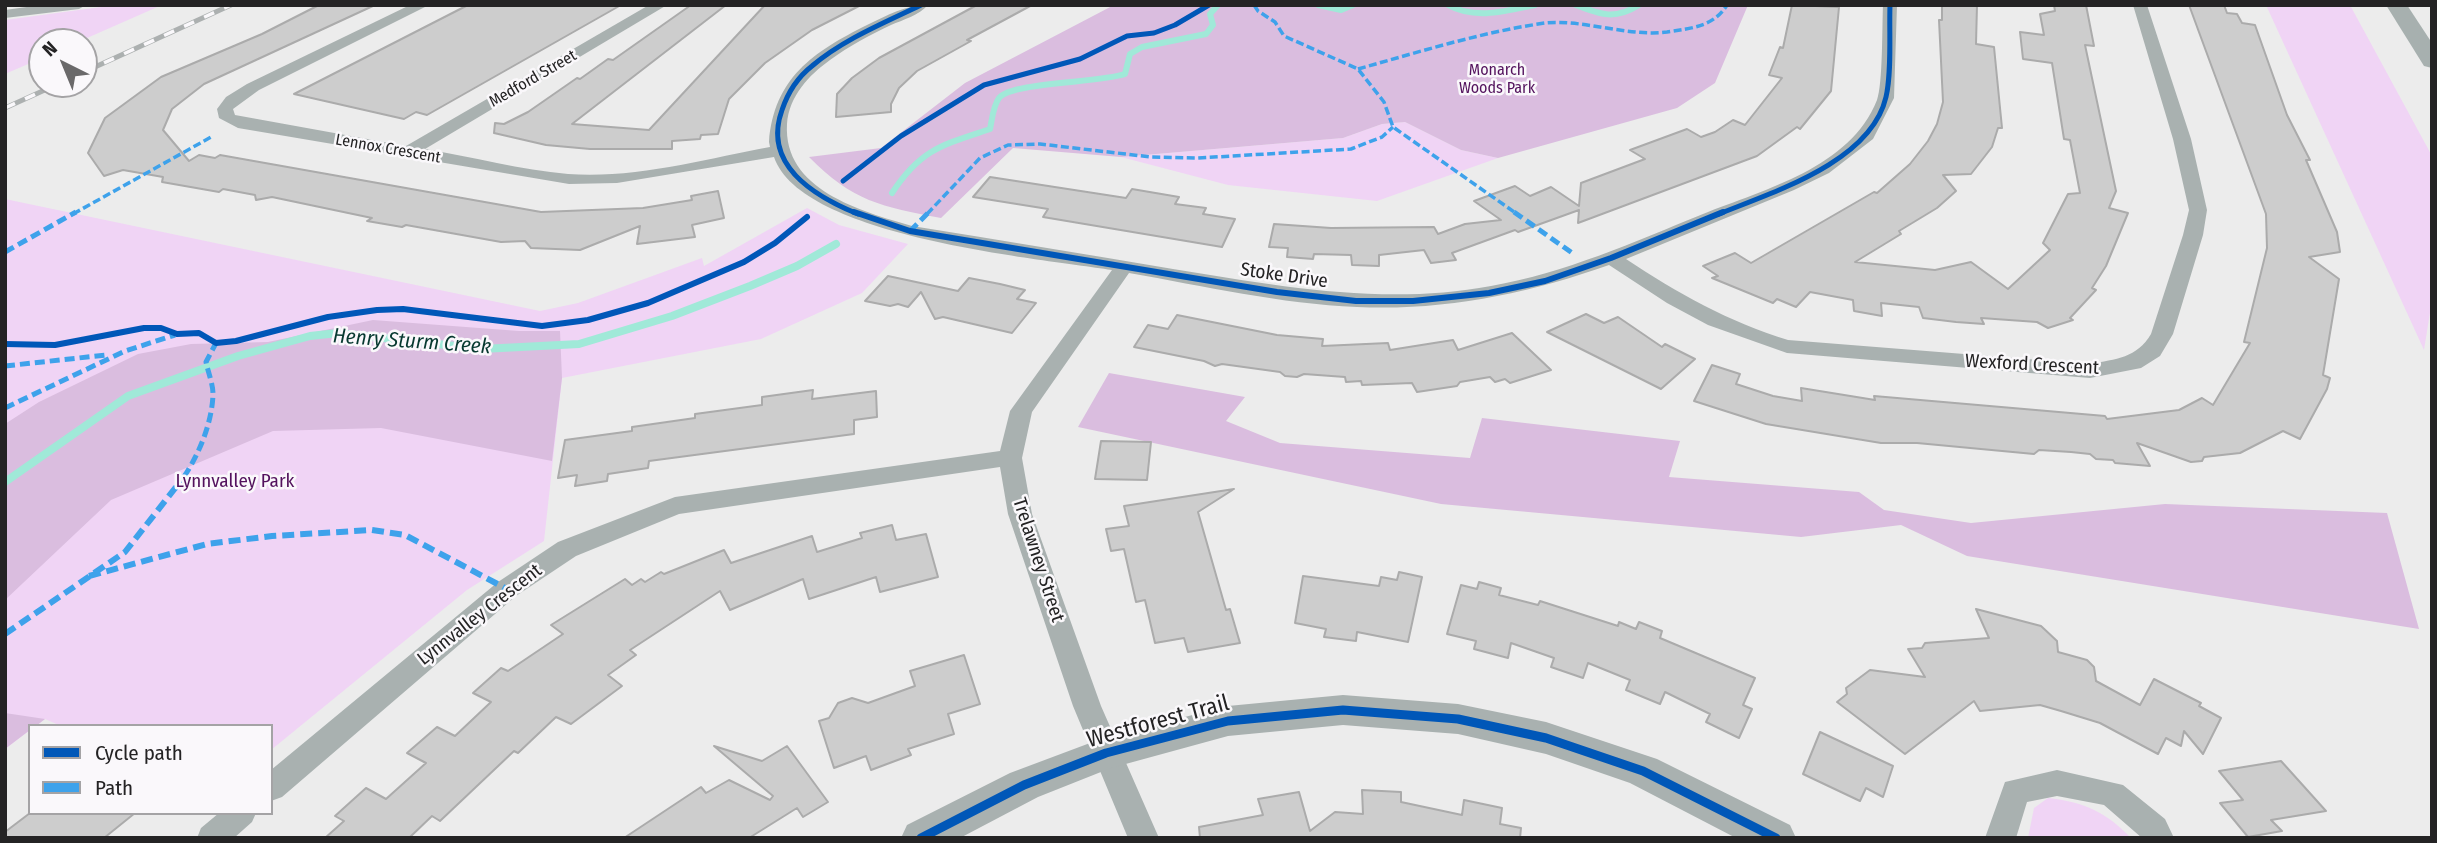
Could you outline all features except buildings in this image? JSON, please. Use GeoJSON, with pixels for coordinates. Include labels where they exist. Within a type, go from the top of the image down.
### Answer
{"type":"FeatureCollection","features":[{"type":"Feature","properties":{"kind":"main road"},"geometry":{"type":"LineString","coordinates":[[2396,5],[2432,61]]}},
{"type":"Feature","properties":{"kind":"street"},"geometry":{"type":"LineString","coordinates":[[5,14],[79,5]]}},
{"type":"Feature","properties":{"kind":"street","name":"Lennox Crescent"},"geometry":{"type":"LineString","coordinates":[[422,5],[253,87],[232,100],[225,109],[227,118],[238,123],[407,153],[569,178],[617,178],[779,151]]}},
{"type":"Feature","properties":{"kind":"street","name":"Medford Street"},"geometry":{"type":"LineString","coordinates":[[407,153],[660,5]]}},
{"type":"Feature","properties":{"kind":"street"},"geometry":{"type":"LineString","coordinates":[[779,151],[777,127],[784,101],[803,75],[833,51],[921,5]]}},
{"type":"Feature","properties":{"kind":"street","name":"Stoke Drive"},"geometry":{"type":"LineString","coordinates":[[779,151],[804,185],[825,200],[867,219],[910,231],[1290,294],[1356,301],[1413,301],[1489,293],[1534,284],[1611,258],[1788,186],[1823,169],[1867,135],[1886,98],[1890,5]]}},
{"type":"Feature","properties":{"kind":"street","name":"Wexford Crescent"},"geometry":{"type":"LineString","coordinates":[[1611,258],[1697,314],[1755,337],[1787,345],[1825,351],[2090,371],[2133,363],[2152,351],[2162,334],[2193,235],[2198,210],[2185,150],[2140,5]]}},
{"type":"Feature","properties":{"kind":"street","name":"Trelawney Street"},"geometry":{"type":"LineString","coordinates":[[1124,267],[1021,411],[1010,458],[1020,514],[1087,706],[1144,838]]}},
{"type":"Feature","properties":{"kind":"street","name":"Lynnvalley Crescent"},"geometry":{"type":"LineString","coordinates":[[273,786],[507,589],[566,549],[675,506],[1010,458]]}},
{"type":"Feature","properties":{"kind":"street","name":"Westforest Trail"},"geometry":{"type":"LineString","coordinates":[[921,838],[1024,785],[1106,753],[1228,721],[1343,710],[1458,719],[1546,738],[1643,771],[1776,838]]}},
{"type":"Feature","properties":{"kind":"street"},"geometry":{"type":"LineString","coordinates":[[2000,838],[2016,791],[2057,783],[2112,794],[2154,829],[2159,838]]}},
{"type":"Feature","properties":{"kind":"street"},"geometry":{"type":"LineString","coordinates":[[212,838],[239,815]]}},
{"type":"Feature","properties":{"kind":"green space"},"geometry":{"type":"Polygon","coordinates":[[[116,5],[162,5],[98,33],[98,28],[28,28],[28,64],[5,74],[5,20],[116,5]]]}},
{"type":"Feature","properties":{"kind":"green space","name":"Monarch Woods Park"},"geometry":{"type":"Polygon","coordinates":[[[1114,5],[1748,5],[1715,83],[1677,108],[1498,158],[1461,150],[1405,122],[1382,124],[1343,138],[1121,157],[1013,148],[941,218],[869,200],[839,184],[809,157],[881,148],[965,83],[1114,5]]]}},
{"type":"Feature","properties":{"kind":"green space"},"geometry":{"type":"Polygon","coordinates":[[[2266,5],[2350,5],[2432,156],[2432,300],[2424,350],[2266,5]]]}},
{"type":"Feature","properties":{"kind":"green space"},"geometry":{"type":"Polygon","coordinates":[[[1405,122],[1461,150],[1498,158],[1377,201],[1228,185],[1121,157],[1343,138],[1382,124],[1405,122]]]}},
{"type":"Feature","properties":{"kind":"green space","name":"Lynnvalley Park"},"geometry":{"type":"Polygon","coordinates":[[[5,199],[540,311],[578,303],[702,258],[704,266],[807,208],[839,225],[908,244],[862,293],[761,339],[562,378],[544,541],[467,590],[273,748],[273,724],[56,724],[45,719],[39,724],[28,724],[28,732],[5,749],[5,199]]]}},
{"type":"Feature","properties":{"kind":"green space"},"geometry":{"type":"Polygon","coordinates":[[[373,320],[519,331],[560,331],[562,378],[552,461],[381,428],[273,431],[111,500],[5,600],[5,424],[39,402],[138,354],[191,344],[268,342],[373,320]]]}},
{"type":"Feature","properties":{"kind":"green space"},"geometry":{"type":"Polygon","coordinates":[[[1109,373],[1245,397],[1226,421],[1280,443],[1470,458],[1482,418],[1680,441],[1669,477],[1859,492],[1884,510],[1971,523],[2165,504],[2387,513],[2419,629],[1967,556],[1901,525],[1801,537],[1441,504],[1078,427],[1109,373]]]}},
{"type":"Feature","properties":{"kind":"green space"},"geometry":{"type":"Polygon","coordinates":[[[5,713],[45,719],[39,724],[28,724],[28,732],[5,749],[5,713]]]}},
{"type":"Feature","properties":{"kind":"green space"},"geometry":{"type":"Polygon","coordinates":[[[2048,798],[2073,802],[2094,810],[2113,821],[2131,838],[2028,838],[2034,808],[2048,798]]]}},
{"type":"Feature","properties":{"kind":"waterway","name":"Henry Sturm Creek"},"geometry":{"type":"LineString","coordinates":[[892,193],[913,167],[934,150],[990,129],[997,101],[1007,93],[1037,86],[1125,74],[1130,54],[1142,47],[1206,34],[1213,25],[1210,14],[1218,5]]}},
{"type":"Feature","properties":{"kind":"waterway","name":"Henry Sturm Creek"},"geometry":{"type":"LineString","coordinates":[[1318,5],[1341,10],[1353,5]]}},
{"type":"Feature","properties":{"kind":"waterway","name":"Henry Sturm Creek"},"geometry":{"type":"LineString","coordinates":[[1448,5],[1458,10],[1480,13],[1502,12],[1535,5]]}},
{"type":"Feature","properties":{"kind":"waterway","name":"Henry Sturm Creek"},"geometry":{"type":"LineString","coordinates":[[1576,5],[1608,14],[1623,13],[1639,5]]}},
{"type":"Feature","properties":{"kind":"waterway","name":"Henry Sturm Creek"},"geometry":{"type":"LineString","coordinates":[[5,482],[128,396],[238,356],[310,336],[338,333],[482,349],[579,344],[672,316],[750,286],[797,266],[836,244]]}},
{"type":"Feature","properties":{"kind":"railway"},"geometry":{"type":"LineString","coordinates":[[98,66],[231,5]]}},
{"type":"Feature","properties":{"kind":"railway"},"geometry":{"type":"LineString","coordinates":[[5,108],[28,98]]}},
{"type":"Feature","properties":{"kind":"marked path"},"geometry":{"type":"LineString","coordinates":[[1254,5],[1258,11],[1275,22],[1284,36],[1358,69],[1384,102],[1393,127],[1575,255]]}},
{"type":"Feature","properties":{"kind":"marked path"},"geometry":{"type":"LineString","coordinates":[[1358,69],[1446,45],[1547,23],[1659,33],[1694,28],[1719,18],[1727,5]]}},
{"type":"Feature","properties":{"kind":"marked path"},"geometry":{"type":"LineString","coordinates":[[910,231],[980,158],[1008,145],[1040,144],[1151,157],[1198,158],[1351,149],[1382,137],[1393,127]]}},
{"type":"Feature","properties":{"kind":"marked path"},"geometry":{"type":"LineString","coordinates":[[5,252],[213,136]]}},
{"type":"Feature","properties":{"kind":"marked path"},"geometry":{"type":"LineString","coordinates":[[5,408],[125,351],[175,335]]}},
{"type":"Feature","properties":{"kind":"marked path"},"geometry":{"type":"LineString","coordinates":[[5,634],[125,552],[191,469],[211,414],[213,391],[206,362],[216,343]]}},
{"type":"Feature","properties":{"kind":"marked path"},"geometry":{"type":"LineString","coordinates":[[5,366],[106,355]]}},
{"type":"Feature","properties":{"kind":"marked path"},"geometry":{"type":"LineString","coordinates":[[89,576],[207,544],[272,536],[372,530],[405,535],[507,589]]}},
{"type":"Feature","properties":{"kind":"cycle path"},"geometry":{"type":"LineString","coordinates":[[921,5],[825,56],[801,76],[784,102],[779,118],[777,142],[785,163],[799,181],[819,196],[842,208],[910,231],[1277,292],[1356,301],[1413,301],[1489,293],[1545,281],[1611,258],[1788,186],[1823,169],[1867,135],[1886,98],[1890,5]]}},
{"type":"Feature","properties":{"kind":"cycle path"},"geometry":{"type":"LineString","coordinates":[[843,181],[901,136],[984,85],[1080,59],[1127,36],[1154,33],[1175,25],[1209,5]]}},
{"type":"Feature","properties":{"kind":"cycle path"},"geometry":{"type":"LineString","coordinates":[[5,344],[55,345],[144,328],[161,328],[177,334],[199,333],[216,343],[236,341],[328,317],[377,310],[403,309],[542,326],[588,320],[648,303],[744,262],[775,243],[807,217]]}},
{"type":"Feature","properties":{"kind":"cycle path"},"geometry":{"type":"LineString","coordinates":[[921,838],[1024,785],[1106,753],[1228,721],[1343,710],[1458,719],[1546,738],[1643,771],[1776,838]]}}]}
